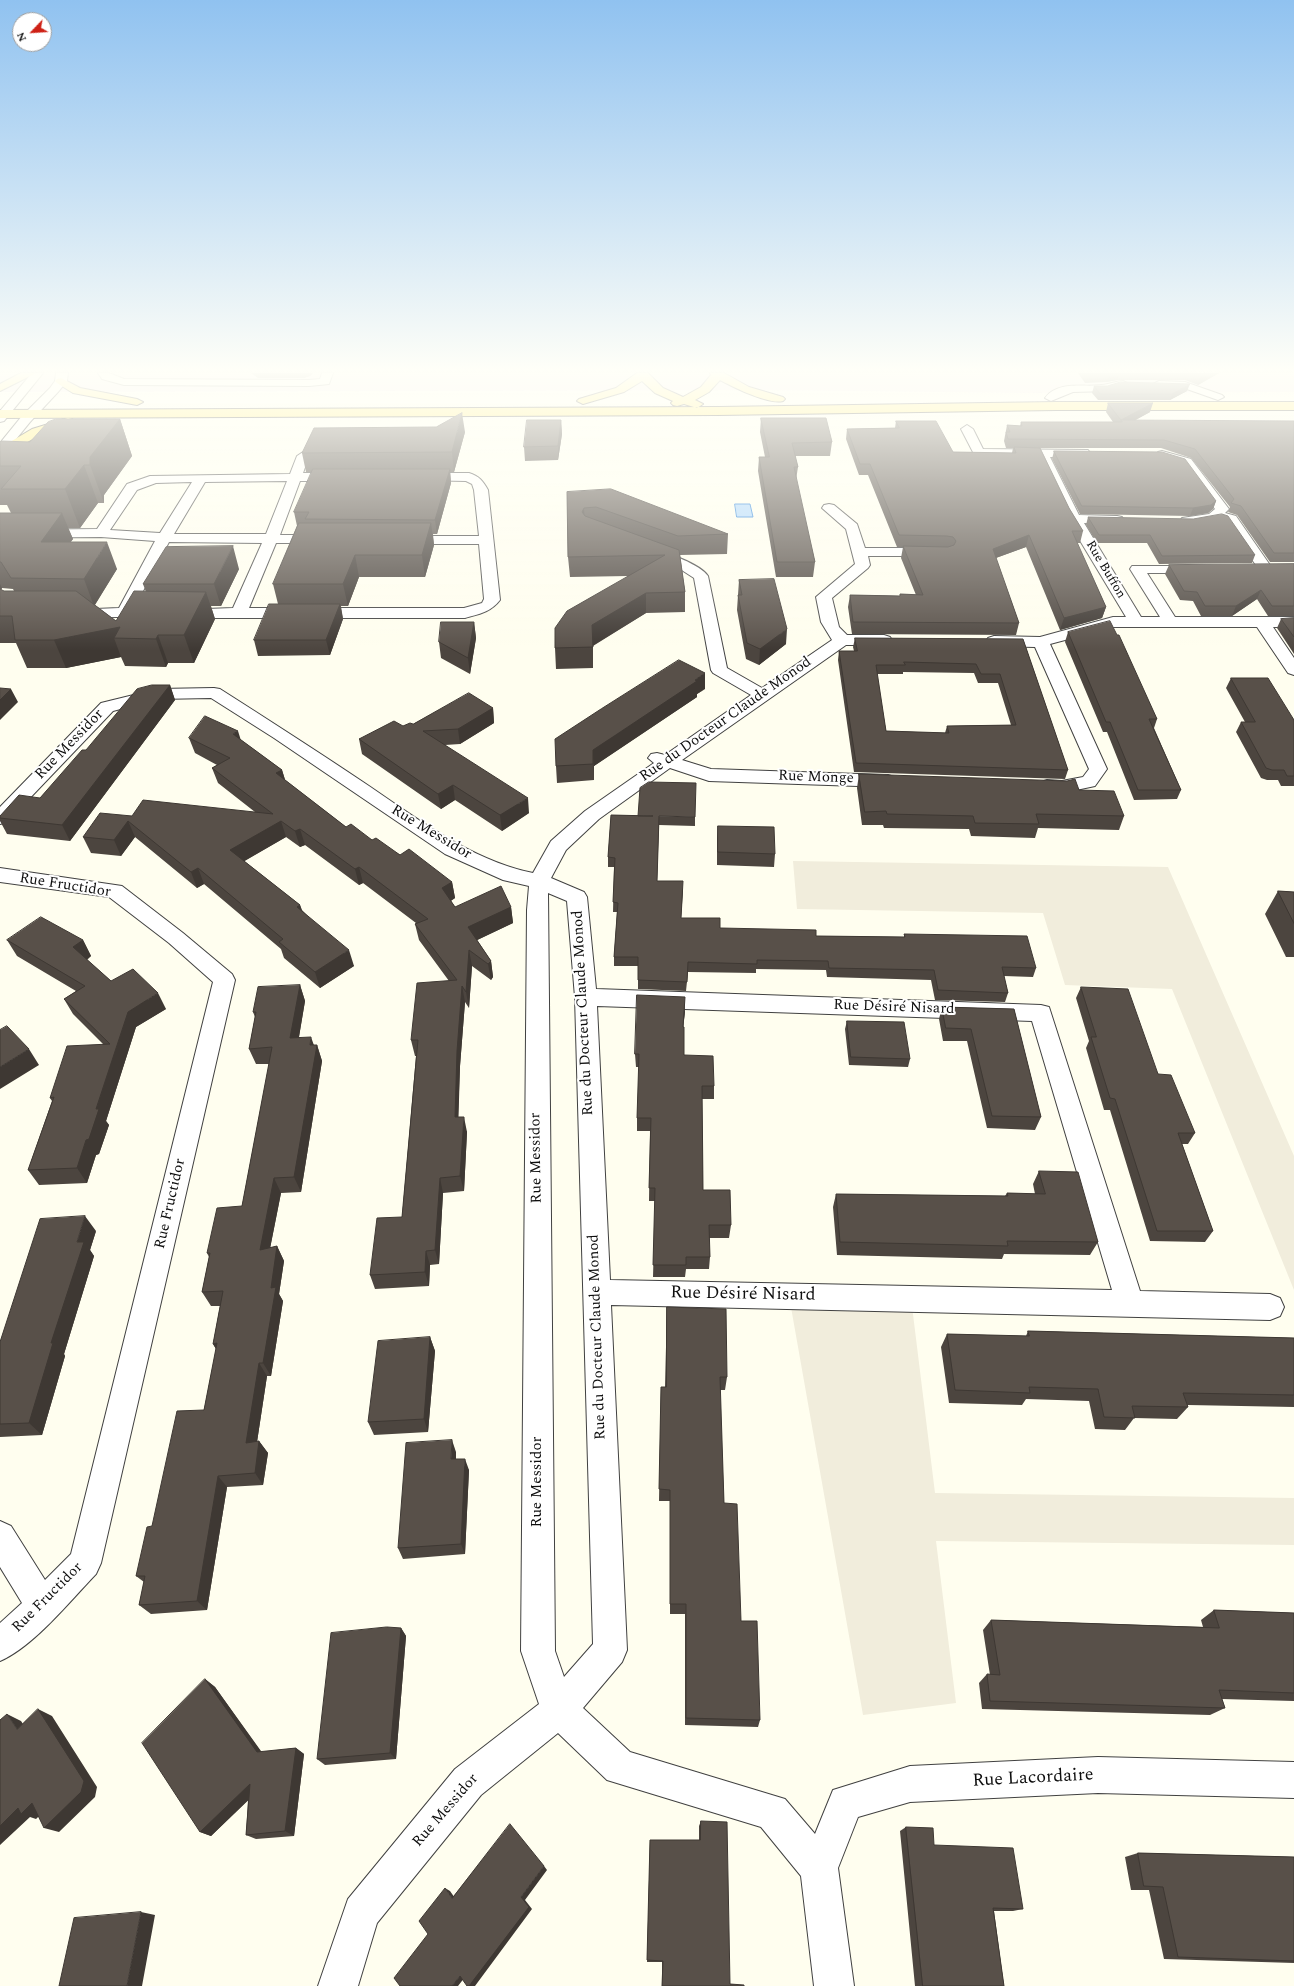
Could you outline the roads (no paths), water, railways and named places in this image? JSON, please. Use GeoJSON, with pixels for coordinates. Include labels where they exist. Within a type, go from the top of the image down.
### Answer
{"type":"FeatureCollection","features":[{"type":"Feature","properties":{"kind":"street"},"geometry":{"type":"LineString","coordinates":[[239,613],[271,539],[299,466]]}},
{"type":"Feature","properties":{"kind":"street","name":"Rue Buffon"},"geometry":{"type":"LineString","coordinates":[[1048,466],[1074,519],[1136,621]]}},
{"type":"Feature","properties":{"kind":"street"},"geometry":{"type":"LineString","coordinates":[[1175,521],[1213,518],[1222,509],[1189,466]]}},
{"type":"Feature","properties":{"kind":"street"},"geometry":{"type":"LineString","coordinates":[[101,533],[132,487],[155,479],[350,477]]}},
{"type":"Feature","properties":{"kind":"street"},"geometry":{"type":"LineString","coordinates":[[63,613],[452,613],[477,610],[487,606],[492,600],[481,490],[478,482],[469,477],[405,477]]}},
{"type":"Feature","properties":{"kind":"street"},"geometry":{"type":"LineString","coordinates":[[124,613],[164,538],[201,479]]}},
{"type":"Feature","properties":{"kind":"street"},"geometry":{"type":"LineString","coordinates":[[829,508],[852,526],[863,565],[824,597],[830,627],[835,636],[843,640],[902,640]]}},
{"type":"Feature","properties":{"kind":"street"},"geometry":{"type":"LineString","coordinates":[[1216,515],[1231,519],[1264,568]]}},
{"type":"Feature","properties":{"kind":"street","name":"Rue Buffon"},"geometry":{"type":"LineString","coordinates":[[1074,519],[1128,520]]}},
{"type":"Feature","properties":{"kind":"street"},"geometry":{"type":"LineString","coordinates":[[0,534],[101,533],[164,538],[335,539]]}},
{"type":"Feature","properties":{"kind":"street"},"geometry":{"type":"LineString","coordinates":[[391,540],[486,540]]}},
{"type":"Feature","properties":{"kind":"street"},"geometry":{"type":"LineString","coordinates":[[640,549],[682,564],[702,576],[719,670],[762,695]]}},
{"type":"Feature","properties":{"kind":"street"},"geometry":{"type":"LineString","coordinates":[[859,552],[945,553]]}},
{"type":"Feature","properties":{"kind":"street"},"geometry":{"type":"LineString","coordinates":[[1170,621],[1137,569],[1209,568]]}},
{"type":"Feature","properties":{"kind":"street"},"geometry":{"type":"LineString","coordinates":[[1249,568],[1279,568]]}},
{"type":"Feature","properties":{"kind":"street"},"geometry":{"type":"LineString","coordinates":[[979,641],[1041,642],[1113,622],[1294,622]]}},
{"type":"Feature","properties":{"kind":"street"},"geometry":{"type":"LineString","coordinates":[[1262,622],[1294,670]]}},
{"type":"Feature","properties":{"kind":"street","name":"Rue du Docteur Claude Monod"},"geometry":{"type":"LineString","coordinates":[[559,1710],[610,1650],[586,998],[577,897],[539,881],[558,846],[592,815],[661,760],[762,695],[829,648],[843,640]]}},
{"type":"Feature","properties":{"kind":"street"},"geometry":{"type":"LineString","coordinates":[[1031,786],[1062,787],[1089,782],[1098,770],[1041,642]]}},
{"type":"Feature","properties":{"kind":"street","name":"Rue Messidor"},"geometry":{"type":"LineString","coordinates":[[0,818],[107,707],[158,694],[214,693],[280,734],[393,812],[452,849],[510,875],[539,881],[537,910],[536,1102],[538,1197],[538,1651],[559,1710],[468,1782],[361,1912],[338,1986]]}},
{"type":"Feature","properties":{"kind":"street","name":"Rue Monge"},"geometry":{"type":"LineString","coordinates":[[661,760],[709,775],[905,781]]}},
{"type":"Feature","properties":{"kind":"street","name":"Rue Fructidor"},"geometry":{"type":"LineString","coordinates":[[0,875],[115,891],[176,938],[224,980],[85,1563],[42,1606],[0,1644]]}},
{"type":"Feature","properties":{"kind":"street","name":"Rue Désiré Nisard"},"geometry":{"type":"LineString","coordinates":[[586,998],[1041,1013],[1130,1304]]}},
{"type":"Feature","properties":{"kind":"street","name":"Rue Désiré Nisard"},"geometry":{"type":"LineString","coordinates":[[596,1292],[1270,1307]]}},
{"type":"Feature","properties":{"kind":"street"},"geometry":{"type":"LineString","coordinates":[[0,1537],[42,1606]]}},
{"type":"Feature","properties":{"kind":"street"},"geometry":{"type":"LineString","coordinates":[[559,1710],[620,1767],[772,1812],[819,1868],[834,1986]]}},
{"type":"Feature","properties":{"kind":"street","name":"Rue Lacordaire"},"geometry":{"type":"LineString","coordinates":[[819,1868],[846,1803],[910,1784],[1098,1775],[1294,1780]]}},
{"type":"Feature","properties":{"kind":"water"},"geometry":{"type":"Polygon","coordinates":[[[735,504],[750,504],[753,517],[737,517],[735,504]]]}}]}
